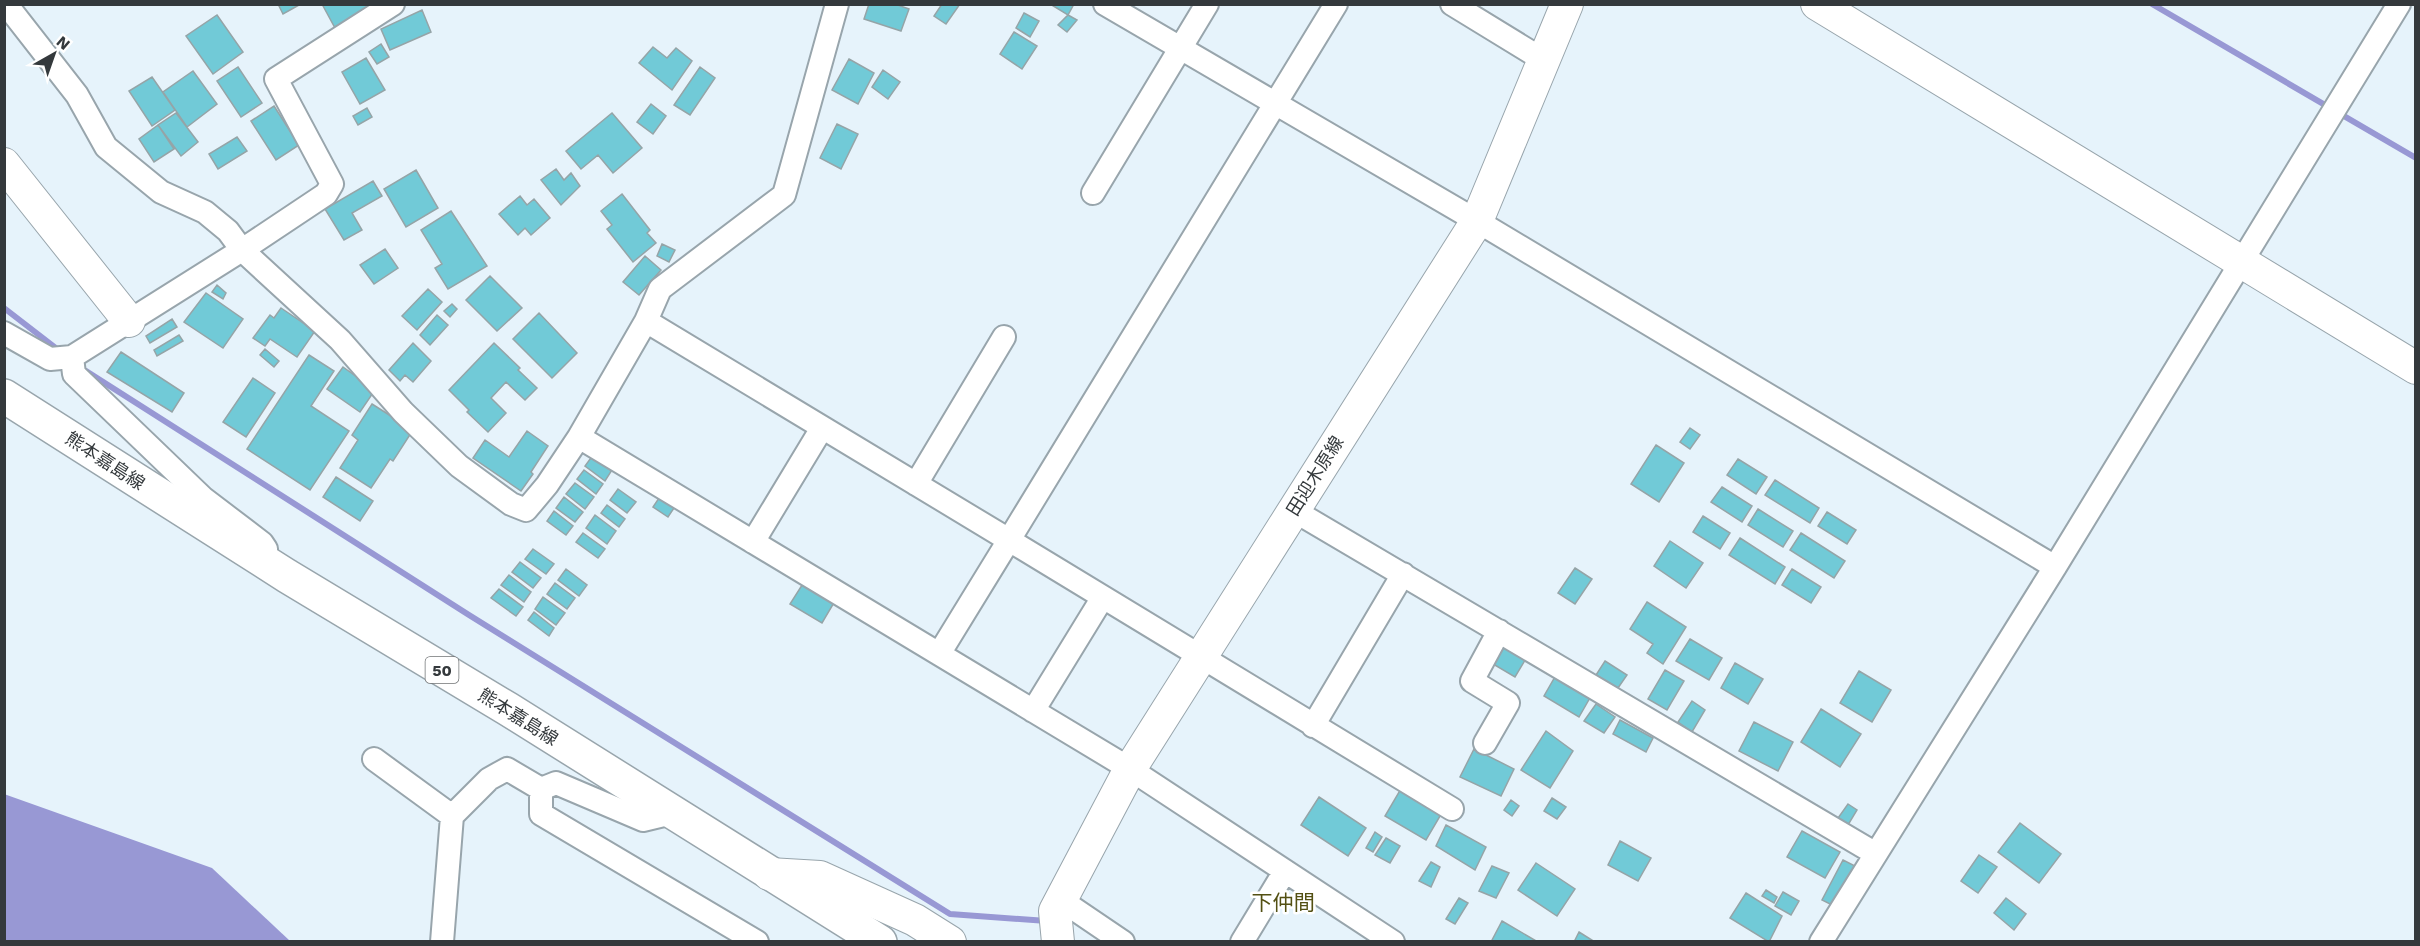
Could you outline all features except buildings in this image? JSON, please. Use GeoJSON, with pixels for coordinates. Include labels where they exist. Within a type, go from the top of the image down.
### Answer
{"type":"FeatureCollection","features":[{"type":"Feature","properties":{"kind":"main road","name":"田迎木原線"},"geometry":{"type":"LineString","coordinates":[[1056,926],[1130,769],[1477,221],[1568,4]]}},
{"type":"Feature","properties":{"kind":"main road"},"geometry":{"type":"LineString","coordinates":[[1817,4],[2243,261],[2415,368]]}},
{"type":"Feature","properties":{"kind":"main road"},"geometry":{"type":"LineString","coordinates":[[4,164],[129,321]]}},
{"type":"Feature","properties":{"kind":"main road","name":"熊本嘉島線"},"geometry":{"type":"LineString","coordinates":[[4,396],[287,576],[508,709],[880,942]]}},
{"type":"Feature","properties":{"kind":"main road"},"geometry":{"type":"LineString","coordinates":[[769,874],[820,877],[915,920],[950,942]]}},
{"type":"Feature","properties":{"kind":"street"},"geometry":{"type":"LineString","coordinates":[[6,4],[77,96],[106,147],[161,192],[205,212],[228,231],[242,250],[340,340],[403,412],[459,466],[512,504],[525,510],[547,485],[579,437],[646,321],[660,289],[784,195],[837,4]]}},
{"type":"Feature","properties":{"kind":"street"},"geometry":{"type":"LineString","coordinates":[[4,333],[50,359],[72,357],[326,194],[332,184],[276,78],[393,4]]}},
{"type":"Feature","properties":{"kind":"street"},"geometry":{"type":"LineString","coordinates":[[1105,4],[1477,221],[2055,567]]}},
{"type":"Feature","properties":{"kind":"street"},"geometry":{"type":"LineString","coordinates":[[1093,193],[1207,4]]}},
{"type":"Feature","properties":{"kind":"street"},"geometry":{"type":"LineString","coordinates":[[939,654],[1336,4]]}},
{"type":"Feature","properties":{"kind":"street"},"geometry":{"type":"LineString","coordinates":[[1452,4],[1545,61]]}},
{"type":"Feature","properties":{"kind":"street"},"geometry":{"type":"LineString","coordinates":[[1821,942],[2055,567],[2399,4]]}},
{"type":"Feature","properties":{"kind":"street"},"geometry":{"type":"LineString","coordinates":[[646,321],[1452,809]]}},
{"type":"Feature","properties":{"kind":"street"},"geometry":{"type":"LineString","coordinates":[[916,484],[1004,338]]}},
{"type":"Feature","properties":{"kind":"street"},"geometry":{"type":"LineString","coordinates":[[72,357],[74,374],[203,498],[261,543],[287,576]]}},
{"type":"Feature","properties":{"kind":"street"},"geometry":{"type":"LineString","coordinates":[[753,542],[822,428]]}},
{"type":"Feature","properties":{"kind":"street"},"geometry":{"type":"LineString","coordinates":[[579,437],[1130,769],[1393,942]]}},
{"type":"Feature","properties":{"kind":"street"},"geometry":{"type":"LineString","coordinates":[[1293,510],[1876,854]]}},
{"type":"Feature","properties":{"kind":"street"},"geometry":{"type":"LineString","coordinates":[[1313,726],[1403,574]]}},
{"type":"Feature","properties":{"kind":"street"},"geometry":{"type":"LineString","coordinates":[[1033,711],[1102,597]]}},
{"type":"Feature","properties":{"kind":"street"},"geometry":{"type":"LineString","coordinates":[[1485,743],[1508,703],[1472,681],[1499,631]]}},
{"type":"Feature","properties":{"kind":"street"},"geometry":{"type":"LineString","coordinates":[[374,759],[452,816]]}},
{"type":"Feature","properties":{"kind":"street"},"geometry":{"type":"LineString","coordinates":[[442,942],[452,816],[489,779],[507,769],[541,789]]}},
{"type":"Feature","properties":{"kind":"street"},"geometry":{"type":"LineString","coordinates":[[541,789],[556,783],[643,820],[672,813]]}},
{"type":"Feature","properties":{"kind":"street"},"geometry":{"type":"LineString","coordinates":[[541,789],[541,814],[757,942]]}},
{"type":"Feature","properties":{"kind":"street"},"geometry":{"type":"LineString","coordinates":[[1242,942],[1285,871]]}},
{"type":"Feature","properties":{"kind":"street"},"geometry":{"type":"LineString","coordinates":[[1056,926],[1123,942]]}},
{"type":"Feature","properties":{"kind":"water"},"geometry":{"type":"Polygon","coordinates":[[[4,794],[212,868],[290,941],[5,941],[4,794]]]}},
{"type":"Feature","properties":{"kind":"waterway"},"geometry":{"type":"LineString","coordinates":[[2152,4],[2416,158]]}},
{"type":"Feature","properties":{"kind":"waterway"},"geometry":{"type":"LineString","coordinates":[[4,308],[61,352]]}},
{"type":"Feature","properties":{"kind":"waterway"},"geometry":{"type":"LineString","coordinates":[[86,371],[469,615],[950,914],[1047,921]]}},
{"type":"Feature","properties":{"kind":"district","name":"下仲間"},"geometry":{"type":"Point","coordinates":[1283,903]}}]}
